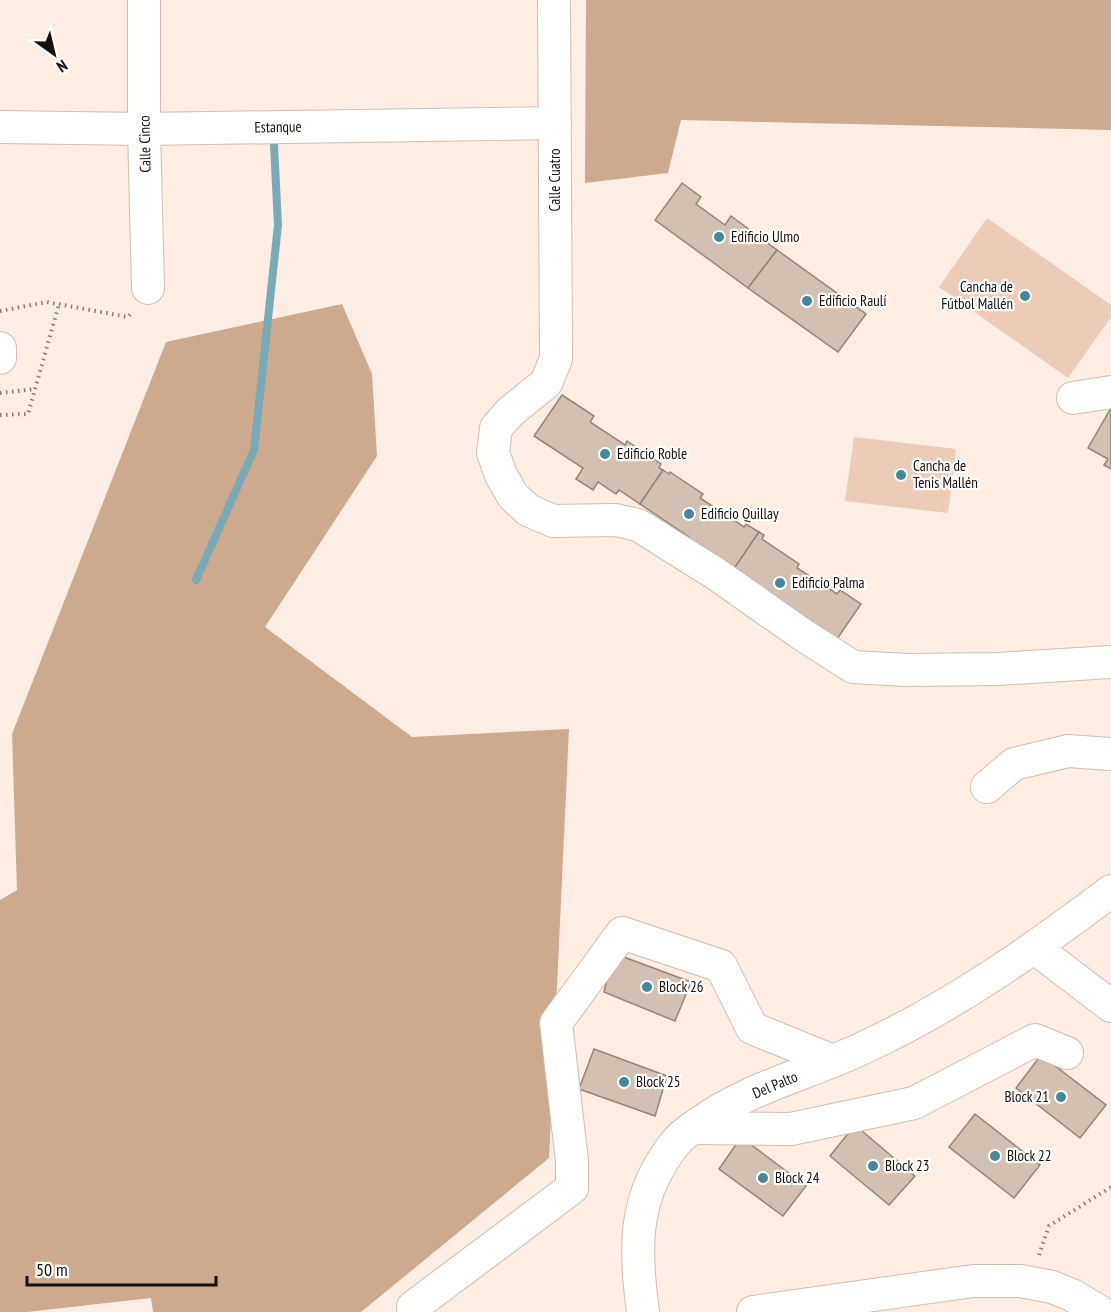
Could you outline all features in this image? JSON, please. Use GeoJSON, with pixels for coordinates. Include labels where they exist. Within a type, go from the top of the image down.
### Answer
{"type":"FeatureCollection","features":[{"type":"Feature","properties":{"kind":"street","name":"Calle Cinco"},"geometry":{"type":"LineString","coordinates":[[144,0],[148,288]]}},
{"type":"Feature","properties":{"kind":"street","name":"Calle Cuatro"},"geometry":{"type":"LineString","coordinates":[[554,0],[556,359],[546,383],[510,412],[496,428],[493,453],[501,476],[513,496],[528,510],[553,521],[616,520],[638,525],[708,568],[853,667],[906,670],[998,669],[1111,662]]}},
{"type":"Feature","properties":{"kind":"street","name":"Estanque"},"geometry":{"type":"LineString","coordinates":[[0,127],[144,129],[555,123]]}},
{"type":"Feature","properties":{"kind":"street"},"geometry":{"type":"LineString","coordinates":[[0,348],[0,358]]}},
{"type":"Feature","properties":{"kind":"street"},"geometry":{"type":"LineString","coordinates":[[1073,398],[1111,392]]}},
{"type":"Feature","properties":{"kind":"street"},"geometry":{"type":"LineString","coordinates":[[987,787],[1014,764],[1068,751],[1111,754]]}},
{"type":"Feature","properties":{"kind":"street","name":"Del Palto"},"geometry":{"type":"LineString","coordinates":[[643,1312],[638,1279],[637,1247],[642,1203],[658,1166],[679,1139],[710,1116],[753,1093],[863,1048],[944,1005],[1035,948],[1111,891]]}},
{"type":"Feature","properties":{"kind":"street"},"geometry":{"type":"LineString","coordinates":[[413,1307],[572,1188],[572,1161],[556,1023],[622,933],[722,966],[752,1028],[833,1061]]}},
{"type":"Feature","properties":{"kind":"street"},"geometry":{"type":"LineString","coordinates":[[1035,948],[1111,1006]]}},
{"type":"Feature","properties":{"kind":"street"},"geometry":{"type":"LineString","coordinates":[[692,1128],[791,1129],[914,1103],[1035,1040],[1066,1053]]}},
{"type":"Feature","properties":{"kind":"street"},"geometry":{"type":"LineString","coordinates":[[753,1312],[973,1281],[1022,1281],[1052,1287],[1072,1295],[1100,1312]]}},
{"type":"Feature","properties":{"kind":"path"},"geometry":{"type":"LineString","coordinates":[[0,311],[48,302],[128,317],[148,288]]}},
{"type":"Feature","properties":{"kind":"path"},"geometry":{"type":"LineString","coordinates":[[0,415],[28,414],[59,304]]}},
{"type":"Feature","properties":{"kind":"path"},"geometry":{"type":"LineString","coordinates":[[0,393],[35,389]]}},
{"type":"Feature","properties":{"kind":"path"},"geometry":{"type":"LineString","coordinates":[[1049,1226],[1111,1187]]}},
{"type":"Feature","properties":{"kind":"shaded area"},"geometry":{"type":"Polygon","coordinates":[[[586,0],[1111,0],[1111,130],[681,120],[668,173],[585,183],[586,0]]]}},
{"type":"Feature","properties":{"kind":"shaded area","name":"Cancha de Fútbol Mallén"},"geometry":{"type":"Polygon","coordinates":[[[987,218],[1111,305],[1111,317],[1068,378],[939,287],[987,218]]]}},
{"type":"Feature","properties":{"kind":"shaded area"},"geometry":{"type":"Polygon","coordinates":[[[342,304],[372,374],[377,456],[265,627],[412,737],[569,729],[549,1158],[361,1312],[153,1312],[151,1298],[27,1312],[0,1312],[0,900],[17,890],[12,734],[166,342],[342,304]]]}},
{"type":"Feature","properties":{"kind":"shaded area","name":"Cancha de Tenis Mallén"},"geometry":{"type":"Polygon","coordinates":[[[854,437],[956,449],[948,513],[845,501],[854,437]]]}},
{"type":"Feature","properties":{"kind":"building","name":"Edificio Ulmo"},"geometry":{"type":"Polygon","coordinates":[[[682,183],[701,197],[696,204],[725,225],[731,216],[777,250],[748,288],[655,220],[682,183]]]}},
{"type":"Feature","properties":{"kind":"building","name":"Edificio Raulí"},"geometry":{"type":"Polygon","coordinates":[[[777,250],[866,314],[838,352],[748,288],[777,250]]]}},
{"type":"Feature","properties":{"kind":"building","name":"Edificio Roble"},"geometry":{"type":"Polygon","coordinates":[[[562,395],[594,416],[590,422],[625,445],[627,441],[661,464],[659,468],[663,470],[640,504],[619,490],[616,494],[598,482],[593,490],[576,479],[583,468],[534,436],[562,395]]]}},
{"type":"Feature","properties":{"kind":"building"},"geometry":{"type":"Polygon","coordinates":[[[1111,408],[1111,469],[1104,465],[1108,459],[1088,448],[1111,408]]]}},
{"type":"Feature","properties":{"kind":"building","name":"Edificio Quillay"},"geometry":{"type":"Polygon","coordinates":[[[663,470],[669,474],[670,472],[703,494],[700,498],[744,527],[746,524],[759,532],[729,576],[683,545],[689,537],[640,504],[663,470]]]}},
{"type":"Feature","properties":{"kind":"building","name":"Edificio Palma"},"geometry":{"type":"Polygon","coordinates":[[[759,532],[764,535],[762,539],[799,564],[797,568],[837,594],[840,590],[861,604],[835,642],[729,576],[759,532]]]}},
{"type":"Feature","properties":{"kind":"building","name":"Block 26"},"geometry":{"type":"Polygon","coordinates":[[[613,953],[691,982],[675,1021],[604,992],[613,953]]]}},
{"type":"Feature","properties":{"kind":"building","name":"Block 25"},"geometry":{"type":"Polygon","coordinates":[[[594,1049],[667,1076],[655,1116],[579,1089],[594,1049]]]}},
{"type":"Feature","properties":{"kind":"building","name":"Block 21"},"geometry":{"type":"Polygon","coordinates":[[[1041,1055],[1106,1105],[1080,1138],[1016,1088],[1041,1055]]]}},
{"type":"Feature","properties":{"kind":"building","name":"Block 22"},"geometry":{"type":"Polygon","coordinates":[[[975,1114],[1040,1165],[1014,1198],[949,1147],[975,1114]]]}},
{"type":"Feature","properties":{"kind":"building","name":"Block 23"},"geometry":{"type":"Polygon","coordinates":[[[855,1125],[915,1176],[889,1205],[830,1156],[855,1125]]]}},
{"type":"Feature","properties":{"kind":"building","name":"Block 24"},"geometry":{"type":"Polygon","coordinates":[[[741,1137],[806,1186],[783,1216],[719,1169],[741,1137]]]}},
{"type":"Feature","properties":{"kind":"waterway"},"geometry":{"type":"LineString","coordinates":[[196,580],[254,450],[278,225],[274,145]]}},
{"type":"Feature","properties":{"kind":"place","name":"Edificio Ulmo"},"geometry":{"type":"Point","coordinates":[719,237]}},
{"type":"Feature","properties":{"kind":"place","name":"Cancha de Fútbol Mallén"},"geometry":{"type":"Point","coordinates":[1025,296]}},
{"type":"Feature","properties":{"kind":"place","name":"Edificio Raulí"},"geometry":{"type":"Point","coordinates":[807,301]}},
{"type":"Feature","properties":{"kind":"place","name":"Edificio Roble"},"geometry":{"type":"Point","coordinates":[605,454]}},
{"type":"Feature","properties":{"kind":"place","name":"Cancha de Tenis Mallén"},"geometry":{"type":"Point","coordinates":[901,475]}},
{"type":"Feature","properties":{"kind":"place","name":"Edificio Quillay"},"geometry":{"type":"Point","coordinates":[689,514]}},
{"type":"Feature","properties":{"kind":"place","name":"Edificio Palma"},"geometry":{"type":"Point","coordinates":[780,583]}},
{"type":"Feature","properties":{"kind":"place","name":"Block 26"},"geometry":{"type":"Point","coordinates":[647,987]}},
{"type":"Feature","properties":{"kind":"place","name":"Block 25"},"geometry":{"type":"Point","coordinates":[624,1082]}},
{"type":"Feature","properties":{"kind":"place","name":"Block 21"},"geometry":{"type":"Point","coordinates":[1061,1097]}},
{"type":"Feature","properties":{"kind":"place","name":"Block 22"},"geometry":{"type":"Point","coordinates":[995,1156]}},
{"type":"Feature","properties":{"kind":"place","name":"Block 23"},"geometry":{"type":"Point","coordinates":[873,1166]}},
{"type":"Feature","properties":{"kind":"place","name":"Block 24"},"geometry":{"type":"Point","coordinates":[763,1178]}}]}
